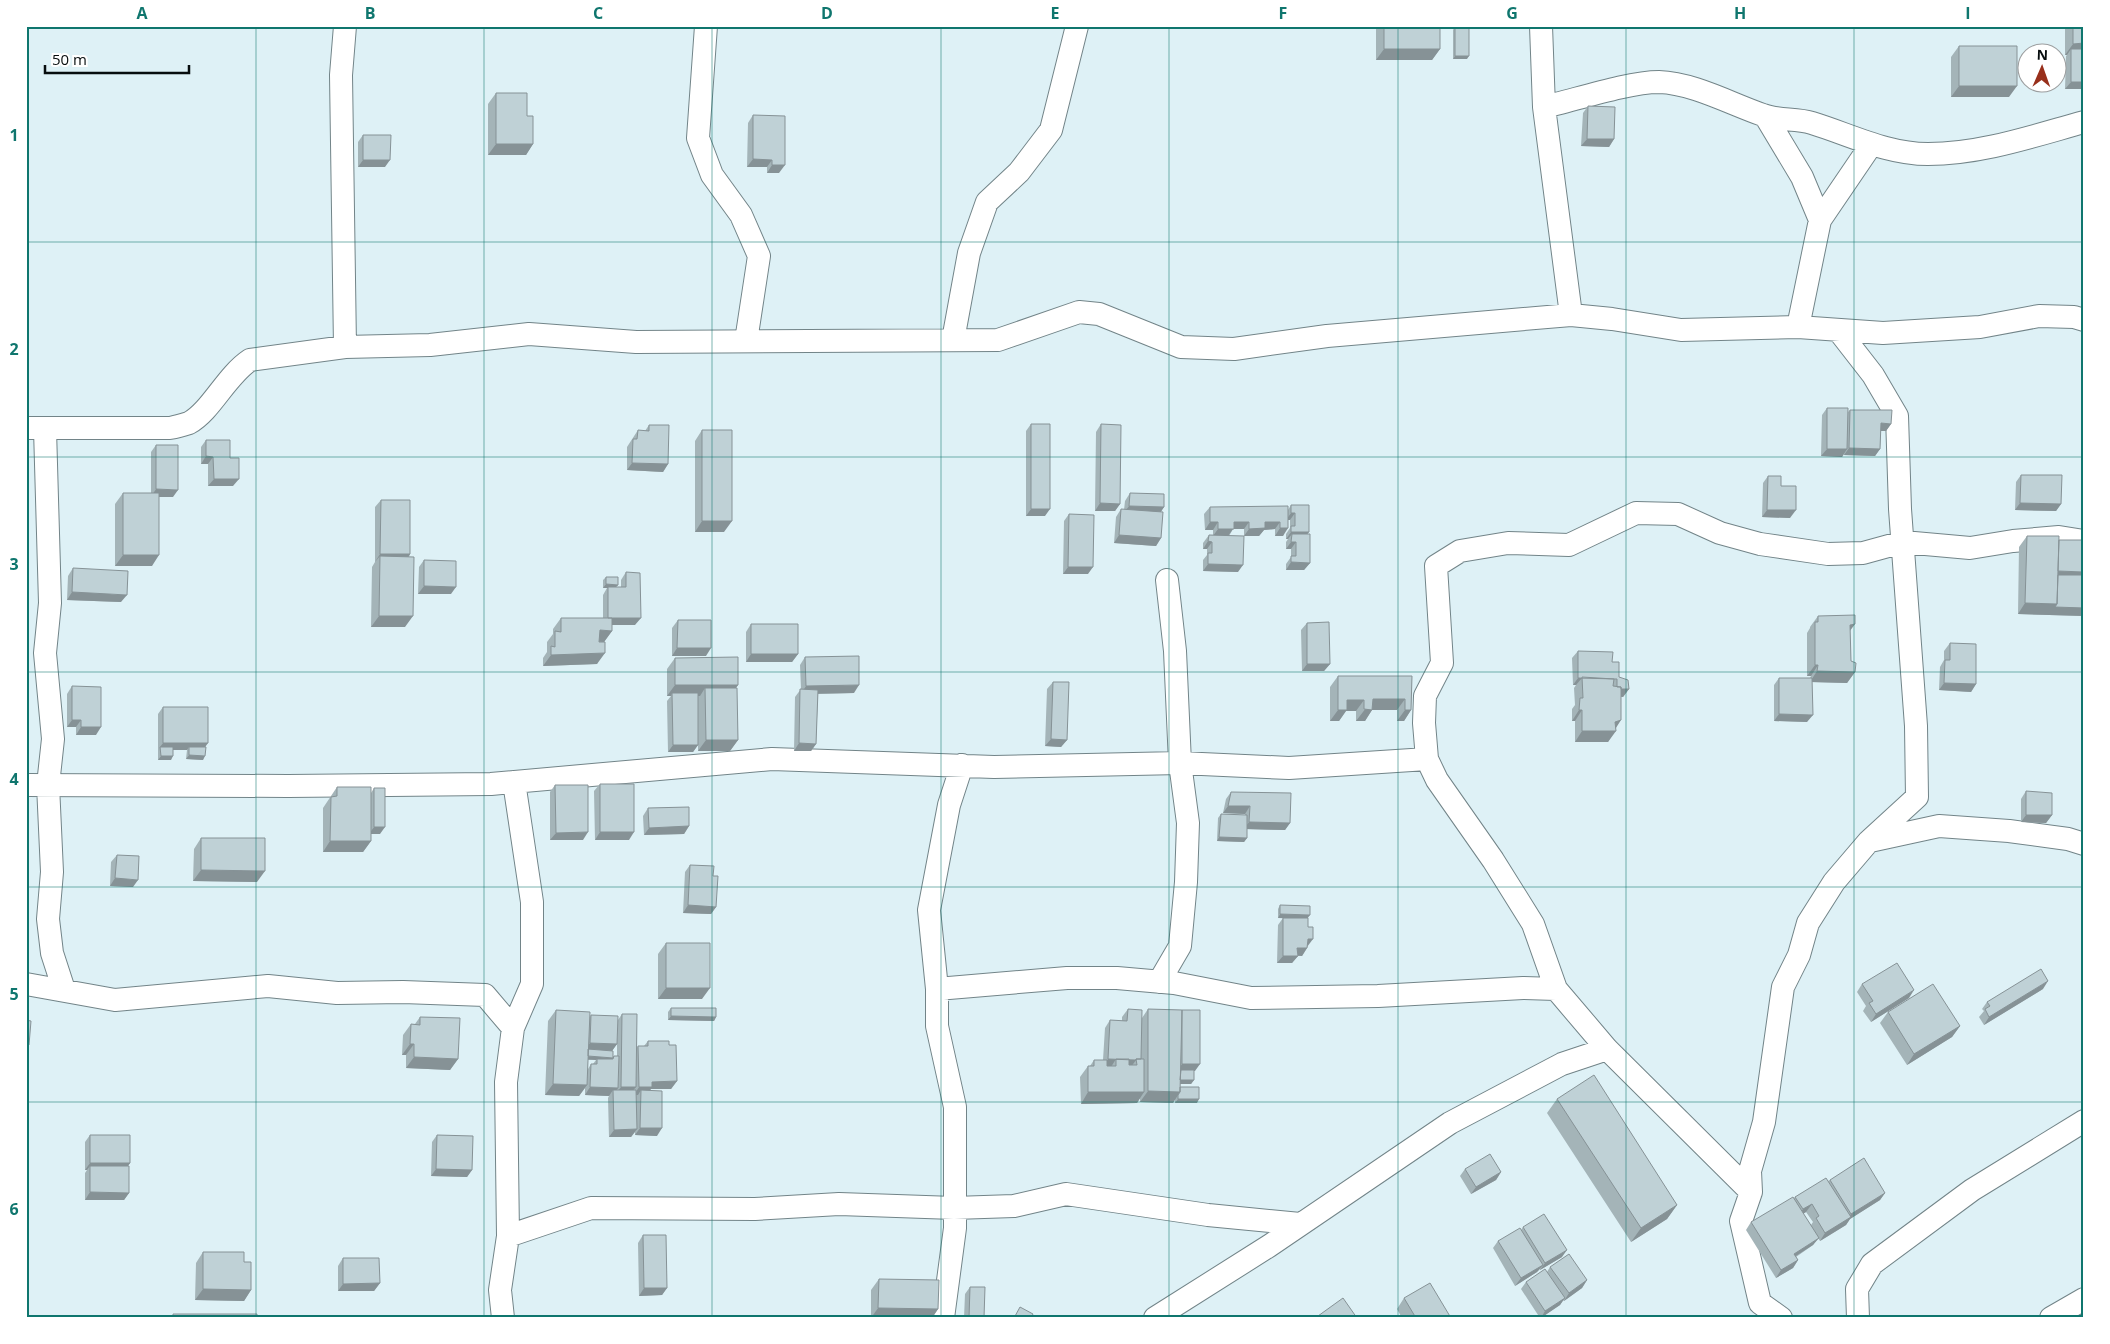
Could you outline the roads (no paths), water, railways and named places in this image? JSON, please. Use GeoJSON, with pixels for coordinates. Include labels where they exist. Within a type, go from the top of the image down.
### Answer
{"type":"FeatureCollection","features":[{"type":"Feature","properties":{"kind":"street"},"geometry":{"type":"LineString","coordinates":[[345,26],[341,75],[345,347]]}},
{"type":"Feature","properties":{"kind":"street"},"geometry":{"type":"LineString","coordinates":[[706,26],[698,138],[712,175],[741,215],[759,256],[746,340]]}},
{"type":"Feature","properties":{"kind":"street"},"geometry":{"type":"LineString","coordinates":[[954,340],[968,253],[987,202],[1020,172],[1051,130],[1076,26]]}},
{"type":"Feature","properties":{"kind":"street"},"geometry":{"type":"LineString","coordinates":[[1541,26],[1544,108],[1571,315]]}},
{"type":"Feature","properties":{"kind":"street"},"geometry":{"type":"LineString","coordinates":[[1544,108],[1619,88],[1659,82],[1699,91],[1766,116],[1810,122],[1871,145],[1927,154],[1965,152],[2019,141],[2084,122]]}},
{"type":"Feature","properties":{"kind":"street"},"geometry":{"type":"LineString","coordinates":[[1766,116],[1802,177],[1820,220]]}},
{"type":"Feature","properties":{"kind":"street"},"geometry":{"type":"LineString","coordinates":[[1798,327],[1820,220],[1871,145]]}},
{"type":"Feature","properties":{"kind":"street"},"geometry":{"type":"LineString","coordinates":[[64,990],[52,953],[48,919],[52,872],[37,785],[53,739],[44,653],[50,603],[36,428],[170,428],[189,422],[206,406],[237,368],[250,360],[345,347],[430,345],[529,334],[636,342],[998,340],[1078,312],[1099,314],[1181,347],[1234,349],[1327,336],[1571,315],[1612,319],[1681,330],[1798,327],[1883,333],[1980,327],[2039,316],[2066,316],[2084,320]]}},
{"type":"Feature","properties":{"kind":"street"},"geometry":{"type":"LineString","coordinates":[[1780,1318],[1760,1303],[1742,1221],[1751,1192],[1750,1171],[1764,1122],[1783,987],[1799,955],[1808,923],[1834,882],[1869,841],[1917,797],[1916,726],[1903,542],[1897,416],[1873,376],[1838,330]]}},
{"type":"Feature","properties":{"kind":"street"},"geometry":{"type":"LineString","coordinates":[[1751,1192],[1607,1049],[1556,989],[1533,924],[1437,780],[1427,759],[1424,723],[1424,696],[1442,663],[1436,566],[1460,551],[1508,543],[1569,546],[1636,513],[1678,514],[1720,533],[1760,544],[1828,554],[1863,554],[1903,542],[1970,548],[2014,541],[2059,538],[2084,541]]}},
{"type":"Feature","properties":{"kind":"street"},"geometry":{"type":"LineString","coordinates":[[1159,982],[1180,946],[1186,882],[1188,823],[1180,763],[1175,651],[1167,580]]}},
{"type":"Feature","properties":{"kind":"street"},"geometry":{"type":"LineString","coordinates":[[37,785],[288,786],[514,782],[772,760],[962,766],[1180,763],[1289,768],[1427,759]]}},
{"type":"Feature","properties":{"kind":"street"},"geometry":{"type":"LineString","coordinates":[[943,1318],[955,1228],[955,1107],[937,1026],[937,989],[929,910],[949,805],[962,766]]}},
{"type":"Feature","properties":{"kind":"street"},"geometry":{"type":"LineString","coordinates":[[503,1318],[500,1290],[508,1236],[506,1082],[513,1028],[532,984],[532,902],[514,782]]}},
{"type":"Feature","properties":{"kind":"street"},"geometry":{"type":"LineString","coordinates":[[1869,841],[1939,826],[2009,831],[2068,839],[2084,844]]}},
{"type":"Feature","properties":{"kind":"street"},"geometry":{"type":"LineString","coordinates":[[937,989],[1067,978],[1117,978],[1159,982],[1251,998],[1378,996],[1523,988],[1556,989]]}},
{"type":"Feature","properties":{"kind":"street"},"geometry":{"type":"LineString","coordinates":[[26,984],[115,1000],[268,986],[337,993],[485,995],[513,1028]]}},
{"type":"Feature","properties":{"kind":"street"},"geometry":{"type":"LineString","coordinates":[[1155,1318],[1300,1224],[1450,1123],[1562,1064],[1607,1049]]}},
{"type":"Feature","properties":{"kind":"street"},"geometry":{"type":"LineString","coordinates":[[1858,1318],[1857,1289],[1872,1264],[1972,1190],[2084,1121]]}},
{"type":"Feature","properties":{"kind":"street"},"geometry":{"type":"LineString","coordinates":[[508,1236],[591,1208],[755,1209],[839,1204],[954,1208],[1014,1206],[1066,1194],[1208,1215],[1300,1224]]}},
{"type":"Feature","properties":{"kind":"street"},"geometry":{"type":"LineString","coordinates":[[2051,1318],[2084,1299]]}}]}
